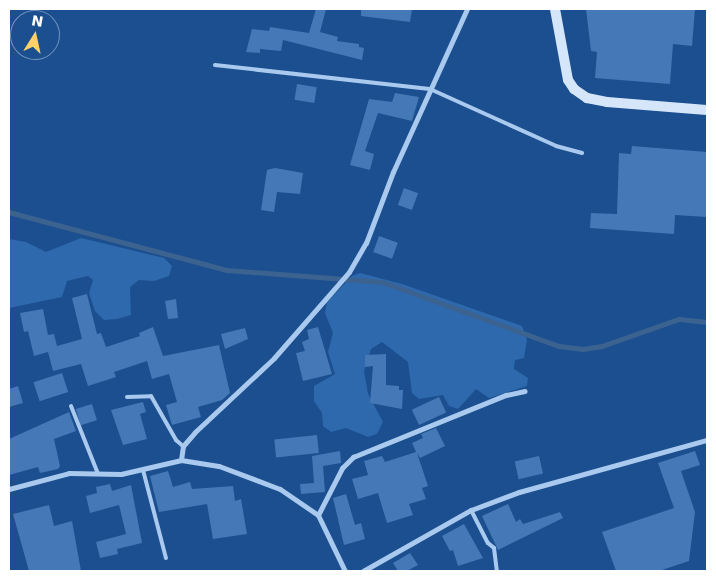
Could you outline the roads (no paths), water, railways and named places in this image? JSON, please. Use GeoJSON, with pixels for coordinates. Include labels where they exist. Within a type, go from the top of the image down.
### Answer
{"type":"FeatureCollection","features":[{"type":"Feature","properties":{"kind":"street"},"geometry":{"type":"LineString","coordinates":[[181,460],[183,446],[274,358],[350,272],[366,243],[430,89],[467,9]]}},
{"type":"Feature","properties":{"kind":"street"},"geometry":{"type":"LineString","coordinates":[[555,9],[568,80],[574,90],[587,98],[607,102],[707,110]]}},
{"type":"Feature","properties":{"kind":"street"},"geometry":{"type":"LineString","coordinates":[[318,515],[342,468],[353,457],[506,395],[525,391]]}},
{"type":"Feature","properties":{"kind":"street"},"geometry":{"type":"LineString","coordinates":[[363,571],[471,510],[519,492],[707,440]]}},
{"type":"Feature","properties":{"kind":"street"},"geometry":{"type":"LineString","coordinates":[[9,489],[69,473],[98,474],[144,470],[181,460],[219,466],[280,489],[318,515],[344,571]]}},
{"type":"Feature","properties":{"kind":"lane"},"geometry":{"type":"LineString","coordinates":[[215,65],[430,89],[556,146],[582,153]]}},
{"type":"Feature","properties":{"kind":"lane"},"geometry":{"type":"LineString","coordinates":[[127,397],[152,396],[176,440],[183,446]]}},
{"type":"Feature","properties":{"kind":"lane"},"geometry":{"type":"LineString","coordinates":[[71,406],[98,474]]}},
{"type":"Feature","properties":{"kind":"lane"},"geometry":{"type":"LineString","coordinates":[[144,470],[166,558]]}},
{"type":"Feature","properties":{"kind":"lane"},"geometry":{"type":"LineString","coordinates":[[471,510],[488,543],[494,548],[497,571]]}},
{"type":"Feature","properties":{"kind":"waterway"},"geometry":{"type":"LineString","coordinates":[[9,212],[227,270],[383,282],[559,346],[583,349],[602,346],[679,319],[707,322]]}}]}
